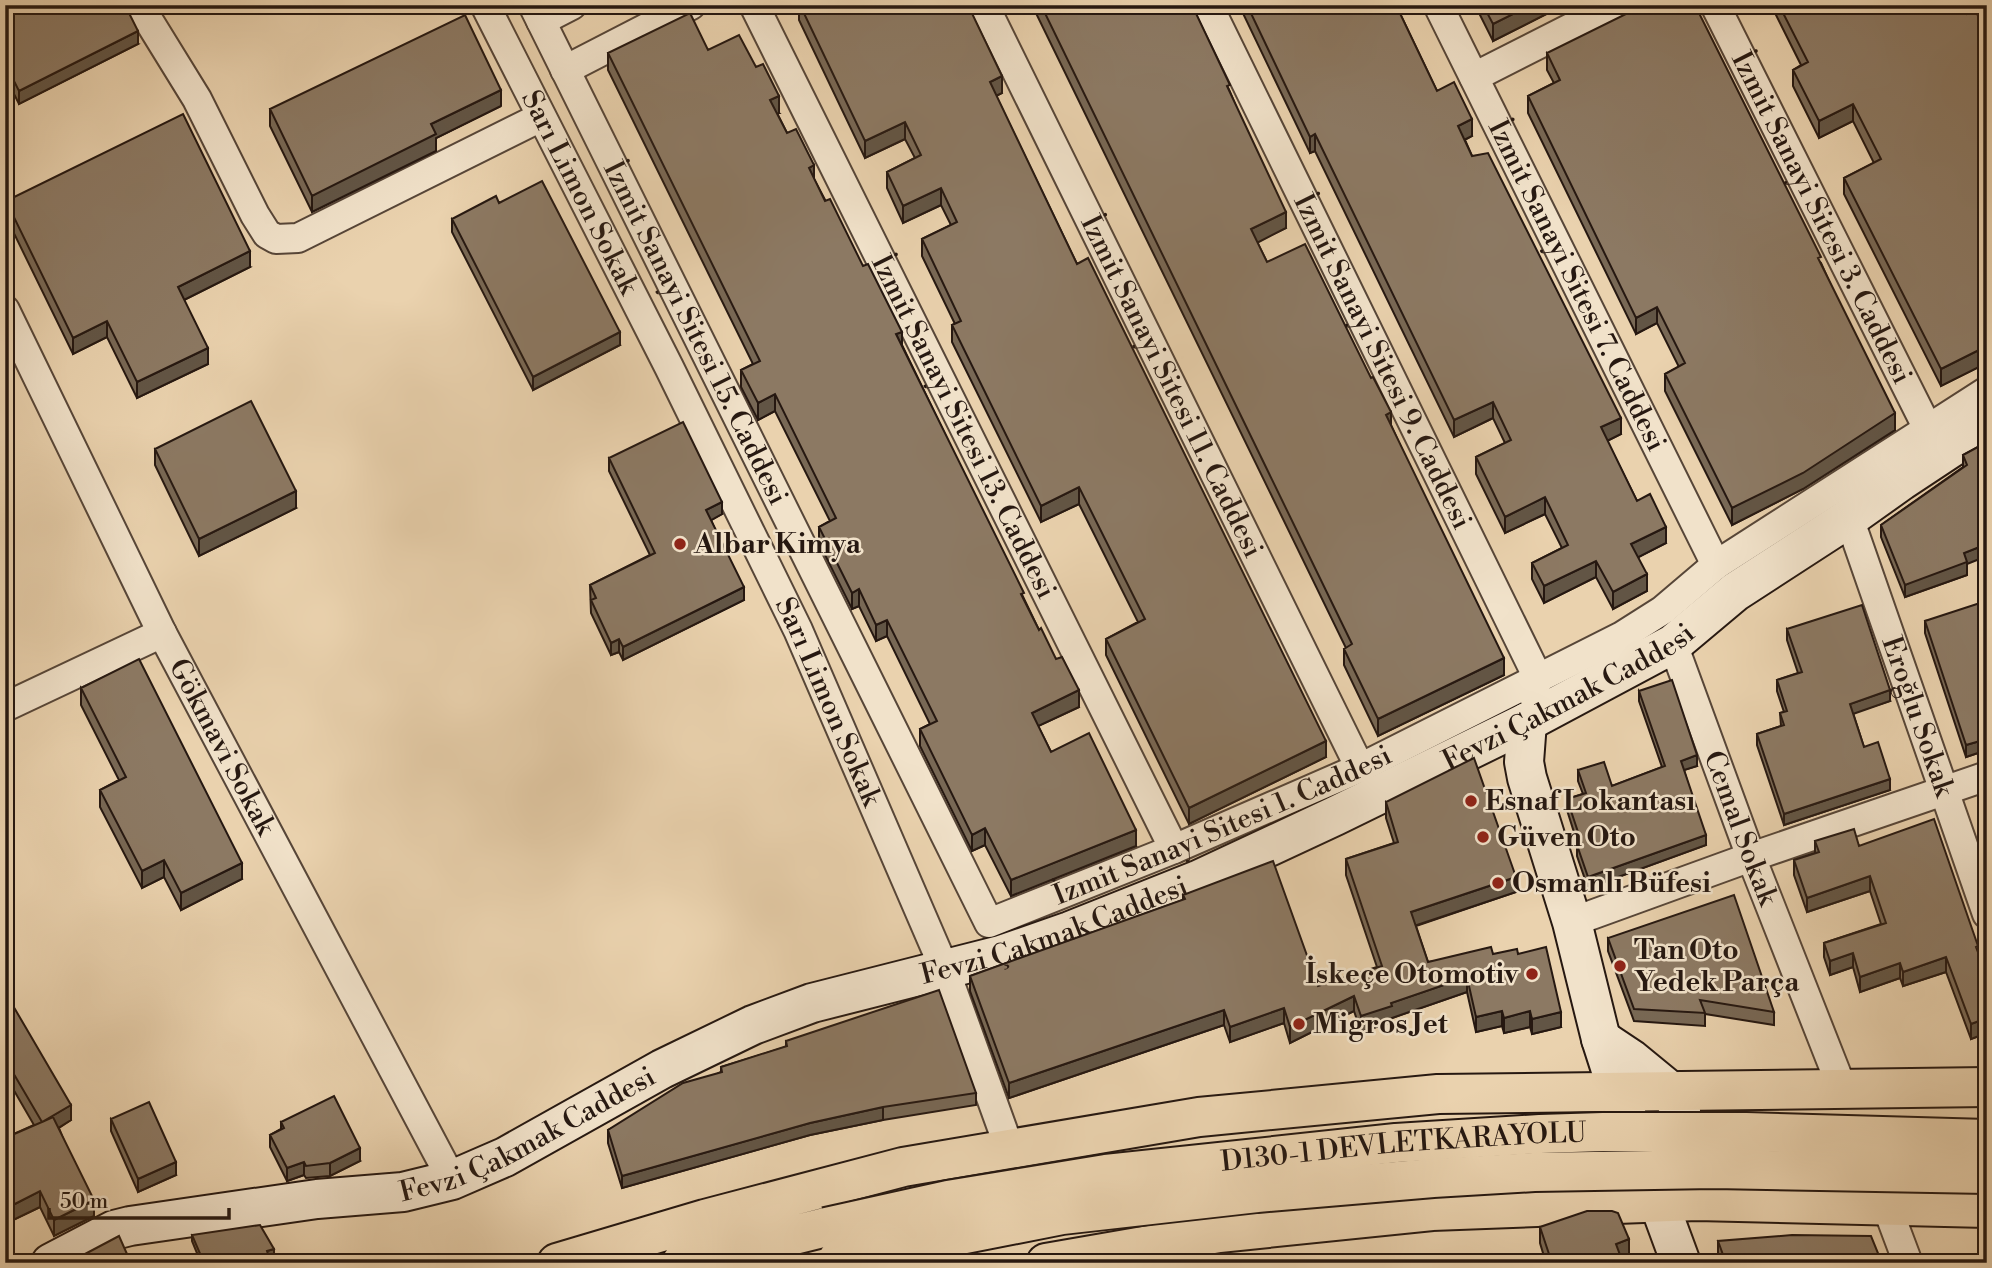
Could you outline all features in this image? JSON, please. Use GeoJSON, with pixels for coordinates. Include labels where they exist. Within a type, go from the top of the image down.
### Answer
{"type":"FeatureCollection","features":[{"type":"Feature","properties":{"kind":"highway"},"geometry":{"type":"LineString","coordinates":[[557,1263],[705,1219],[903,1167],[1199,1117],[1438,1094],[1987,1087]]}},
{"type":"Feature","properties":{"kind":"highway","name":"D130-1 DEVLETKARAYOLU"},"geometry":{"type":"LineString","coordinates":[[828,1250],[948,1200],[1107,1174],[1396,1143],[1603,1132],[1746,1132],[1987,1139]]}},
{"type":"Feature","properties":{"kind":"highway","name":"D130-1 DEVLETKARAYOLU"},"geometry":{"type":"LineString","coordinates":[[828,1250],[1062,1215],[1257,1193],[1421,1179],[1534,1172],[1714,1169],[1987,1174]]}},
{"type":"Feature","properties":{"kind":"highway"},"geometry":{"type":"LineString","coordinates":[[1046,1263],[1219,1233],[1432,1211],[1697,1201],[1987,1208]]}},
{"type":"Feature","properties":{"kind":"highway"},"geometry":{"type":"LineString","coordinates":[[681,1263],[828,1250]]}},
{"type":"Feature","properties":{"kind":"street"},"geometry":{"type":"LineString","coordinates":[[139,5],[197,99],[255,215],[267,234],[276,240],[298,238],[541,117]]}},
{"type":"Feature","properties":{"kind":"street","name":"Sarı Limon Sokak"},"geometry":{"type":"LineString","coordinates":[[485,5],[669,367],[798,630],[945,970],[1010,1150]]}},
{"type":"Feature","properties":{"kind":"street"},"geometry":{"type":"LineString","coordinates":[[537,13],[572,5]]}},
{"type":"Feature","properties":{"kind":"street"},"geometry":{"type":"LineString","coordinates":[[565,70],[691,5]]}},
{"type":"Feature","properties":{"kind":"street","name":"İzmit Sanayi Sitesi 13. Caddesi"},"geometry":{"type":"LineString","coordinates":[[754,5],[1174,849]]}},
{"type":"Feature","properties":{"kind":"street","name":"İzmit Sanayi Sitesi 11. Caddesi"},"geometry":{"type":"LineString","coordinates":[[984,5],[1360,768]]}},
{"type":"Feature","properties":{"kind":"street","name":"İzmit Sanayi Sitesi 9. Caddesi"},"geometry":{"type":"LineString","coordinates":[[1208,5],[1538,678]]}},
{"type":"Feature","properties":{"kind":"street","name":"İzmit Sanayi Sitesi 7. Caddesi"},"geometry":{"type":"LineString","coordinates":[[1438,5],[1716,565]]}},
{"type":"Feature","properties":{"kind":"street"},"geometry":{"type":"LineString","coordinates":[[1474,77],[1616,5]]}},
{"type":"Feature","properties":{"kind":"street","name":"İzmit Sanayi Sitesi 3. Caddesi"},"geometry":{"type":"LineString","coordinates":[[1715,5],[1928,429]]}},
{"type":"Feature","properties":{"kind":"street","name":"İzmit Sanayi Sitesi 15. Caddesi"},"geometry":{"type":"LineString","coordinates":[[537,13],[989,923]]}},
{"type":"Feature","properties":{"kind":"street","name":"Gökmavi Sokak"},"geometry":{"type":"LineString","coordinates":[[5,310],[162,633],[452,1180]]}},
{"type":"Feature","properties":{"kind":"street","name":"İzmit Sanayi Sitesi 1. Caddesi"},"geometry":{"type":"LineString","coordinates":[[989,923],[1174,849],[1360,768],[1646,622],[1716,565],[1987,391]]}},
{"type":"Feature","properties":{"kind":"street","name":"Fevzi Çakmak Caddesi"},"geometry":{"type":"LineString","coordinates":[[51,1263],[114,1230],[130,1226],[317,1199],[403,1192],[452,1180],[505,1157],[662,1069],[753,1025],[812,1003],[1001,955],[1070,931],[1198,880],[1527,722],[1673,644],[1723,601],[1987,424]]}},
{"type":"Feature","properties":{"kind":"street","name":"Eroğlu Sokak"},"geometry":{"type":"LineString","coordinates":[[1849,518],[1987,914]]}},
{"type":"Feature","properties":{"kind":"street"},"geometry":{"type":"LineString","coordinates":[[5,707],[162,633]]}},
{"type":"Feature","properties":{"kind":"street","name":"Cemal Sokak"},"geometry":{"type":"LineString","coordinates":[[1673,644],[1751,857],[1842,1088]]}},
{"type":"Feature","properties":{"kind":"street"},"geometry":{"type":"LineString","coordinates":[[1538,678],[1527,722],[1524,762],[1527,778],[1572,922],[1601,1039],[1681,1263]]}},
{"type":"Feature","properties":{"kind":"street"},"geometry":{"type":"LineString","coordinates":[[1572,922],[1987,776]]}},
{"type":"Feature","properties":{"kind":"street"},"geometry":{"type":"LineString","coordinates":[[1601,1039],[1670,1091],[1694,1141],[1697,1201],[1689,1240],[1692,1263]]}},
{"type":"Feature","properties":{"kind":"street"},"geometry":{"type":"LineString","coordinates":[[1605,1203],[1627,1214],[1647,1233],[1670,1263]]}},
{"type":"Feature","properties":{"kind":"street"},"geometry":{"type":"LineString","coordinates":[[1887,1207],[1908,1263]]}},
{"type":"Feature","properties":{"kind":"building"},"geometry":{"type":"Polygon","coordinates":[[[5,5],[125,5],[138,31],[19,91],[11,75],[5,78],[5,5]]]}},
{"type":"Feature","properties":{"kind":"building"},"geometry":{"type":"Polygon","coordinates":[[[800,5],[968,5],[1002,76],[990,82],[1077,264],[1088,258],[1326,741],[1189,808],[1106,639],[1145,619],[1079,487],[1041,506],[952,325],[961,321],[922,239],[957,222],[941,188],[903,206],[887,172],[921,155],[905,122],[865,141],[800,5]]]}},
{"type":"Feature","properties":{"kind":"building"},"geometry":{"type":"Polygon","coordinates":[[[1041,5],[1192,5],[1286,212],[1251,229],[1267,262],[1305,244],[1371,378],[1373,377],[1391,412],[1386,415],[1504,658],[1378,719],[1344,649],[1352,644],[1041,5]]]}},
{"type":"Feature","properties":{"kind":"building"},"geometry":{"type":"Polygon","coordinates":[[[1247,5],[1396,5],[1437,91],[1454,82],[1472,119],[1458,126],[1472,156],[1488,153],[1621,418],[1601,427],[1637,501],[1650,494],[1666,527],[1631,544],[1647,574],[1613,592],[1596,561],[1544,586],[1532,563],[1568,545],[1545,497],[1505,517],[1476,457],[1511,440],[1493,402],[1454,420],[1315,134],[1310,137],[1247,5]]]}},
{"type":"Feature","properties":{"kind":"building"},"geometry":{"type":"Polygon","coordinates":[[[1483,5],[1531,5],[1493,24],[1483,5]]]}},
{"type":"Feature","properties":{"kind":"building"},"geometry":{"type":"Polygon","coordinates":[[[1644,5],[1695,5],[1821,257],[1818,258],[1895,413],[1803,473],[1732,508],[1665,374],[1685,363],[1657,307],[1636,318],[1528,96],[1560,80],[1547,53],[1644,5]]]}},
{"type":"Feature","properties":{"kind":"building"},"geometry":{"type":"Polygon","coordinates":[[[1779,5],[1963,5],[1967,14],[1975,10],[1987,33],[1987,346],[1941,369],[1844,178],[1881,159],[1853,104],[1819,121],[1793,70],[1808,62],[1779,5]]]}},
{"type":"Feature","properties":{"kind":"building"},"geometry":{"type":"Polygon","coordinates":[[[690,13],[708,50],[739,35],[756,67],[763,64],[779,96],[770,100],[787,133],[796,129],[814,165],[809,168],[825,201],[830,199],[863,266],[868,264],[902,332],[896,334],[1024,593],[1021,594],[1056,659],[1062,657],[1079,690],[1032,713],[1051,752],[1089,733],[1136,830],[1011,880],[985,828],[972,835],[920,729],[937,721],[887,620],[876,625],[859,589],[852,593],[819,527],[836,518],[775,394],[758,403],[741,370],[760,361],[608,53],[690,13]]]}},
{"type":"Feature","properties":{"kind":"building"},"geometry":{"type":"Polygon","coordinates":[[[465,15],[501,90],[431,124],[436,134],[312,196],[270,109],[465,15]]]}},
{"type":"Feature","properties":{"kind":"building"},"geometry":{"type":"Polygon","coordinates":[[[183,114],[250,251],[178,287],[208,348],[137,382],[107,321],[73,338],[6,201],[183,114]]]}},
{"type":"Feature","properties":{"kind":"building"},"geometry":{"type":"Polygon","coordinates":[[[542,181],[620,332],[533,377],[452,219],[496,196],[499,203],[542,181]]]}},
{"type":"Feature","properties":{"kind":"building"},"geometry":{"type":"Polygon","coordinates":[[[251,401],[296,491],[199,539],[155,449],[251,401]]]}},
{"type":"Feature","properties":{"kind":"building","name":"Albar Kimya"},"geometry":{"type":"Polygon","coordinates":[[[683,422],[722,502],[706,510],[744,587],[623,647],[619,639],[611,643],[591,600],[596,598],[590,585],[655,553],[609,458],[683,422]]]}},
{"type":"Feature","properties":{"kind":"building"},"geometry":{"type":"Polygon","coordinates":[[[1987,442],[1987,544],[1964,553],[1967,562],[1905,585],[1881,525],[1967,465],[1963,455],[1987,442]]]}},
{"type":"Feature","properties":{"kind":"building"},"geometry":{"type":"Polygon","coordinates":[[[1983,602],[1987,614],[1987,739],[1966,745],[1925,621],[1983,602]]]}},
{"type":"Feature","properties":{"kind":"building"},"geometry":{"type":"Polygon","coordinates":[[[1862,605],[1890,690],[1850,704],[1864,747],[1878,742],[1890,779],[1784,814],[1757,734],[1784,725],[1780,713],[1787,711],[1777,680],[1802,672],[1787,629],[1862,605]]]}},
{"type":"Feature","properties":{"kind":"building"},"geometry":{"type":"Polygon","coordinates":[[[139,659],[242,863],[181,893],[164,860],[142,871],[100,790],[126,777],[81,688],[139,659]]]}},
{"type":"Feature","properties":{"kind":"building"},"geometry":{"type":"Polygon","coordinates":[[[1672,680],[1697,755],[1681,761],[1706,835],[1588,877],[1577,845],[1582,844],[1567,799],[1586,793],[1578,770],[1604,762],[1612,786],[1665,766],[1639,691],[1672,680]]]}},
{"type":"Feature","properties":{"kind":"building"},"geometry":{"type":"Polygon","coordinates":[[[1474,758],[1516,877],[1411,912],[1428,962],[1491,947],[1493,954],[1517,949],[1518,954],[1546,947],[1561,1012],[1532,1019],[1530,1011],[1504,1018],[1502,1011],[1476,1017],[1467,977],[1361,1016],[1354,996],[1290,1027],[1284,1008],[1230,1027],[1224,1010],[1009,1083],[970,976],[1185,899],[1183,895],[1273,861],[1318,986],[1382,966],[1346,859],[1398,842],[1386,802],[1474,758]]]}},
{"type":"Feature","properties":{"kind":"building"},"geometry":{"type":"Polygon","coordinates":[[[1934,819],[1987,976],[1987,1018],[1971,1024],[1946,957],[1903,972],[1900,963],[1860,977],[1853,953],[1830,961],[1824,943],[1886,923],[1870,876],[1807,898],[1794,860],[1819,852],[1815,841],[1854,829],[1859,846],[1934,819]]]}},
{"type":"Feature","properties":{"kind":"building"},"geometry":{"type":"Polygon","coordinates":[[[1734,895],[1774,1012],[1700,1000],[1705,1013],[1634,1009],[1608,938],[1734,895]]]}},
{"type":"Feature","properties":{"kind":"building"},"geometry":{"type":"Polygon","coordinates":[[[939,990],[976,1093],[883,1107],[810,1123],[622,1176],[608,1130],[683,1083],[722,1072],[721,1067],[787,1046],[786,1041],[939,990]]]}},
{"type":"Feature","properties":{"kind":"building"},"geometry":{"type":"Polygon","coordinates":[[[5,992],[71,1105],[42,1122],[5,1059],[5,992]]]}},
{"type":"Feature","properties":{"kind":"building"},"geometry":{"type":"Polygon","coordinates":[[[334,1096],[360,1148],[330,1163],[306,1166],[304,1162],[287,1168],[270,1135],[284,1128],[281,1122],[334,1096]]]}},
{"type":"Feature","properties":{"kind":"building"},"geometry":{"type":"Polygon","coordinates":[[[149,1102],[176,1162],[138,1179],[111,1119],[149,1102]]]}},
{"type":"Feature","properties":{"kind":"building"},"geometry":{"type":"Polygon","coordinates":[[[53,1117],[94,1200],[54,1220],[40,1191],[5,1209],[5,1138],[53,1117]]]}},
{"type":"Feature","properties":{"kind":"building"},"geometry":{"type":"Polygon","coordinates":[[[1587,1211],[1618,1213],[1629,1239],[1616,1244],[1623,1263],[1552,1263],[1540,1227],[1587,1211]]]}},
{"type":"Feature","properties":{"kind":"building"},"geometry":{"type":"Polygon","coordinates":[[[260,1225],[274,1249],[267,1251],[271,1263],[204,1263],[192,1235],[260,1225]]]}},
{"type":"Feature","properties":{"kind":"building"},"geometry":{"type":"Polygon","coordinates":[[[1792,1235],[1871,1236],[1882,1263],[1726,1263],[1718,1241],[1792,1235]]]}},
{"type":"Feature","properties":{"kind":"building"},"geometry":{"type":"Polygon","coordinates":[[[119,1236],[131,1263],[68,1263],[119,1236]]]}},
{"type":"Feature","properties":{"kind":"place","name":"Albar Kimya"},"geometry":{"type":"Point","coordinates":[680,544]}},
{"type":"Feature","properties":{"kind":"place","name":"Esnaf Lokantası"},"geometry":{"type":"Point","coordinates":[1471,801]}},
{"type":"Feature","properties":{"kind":"place","name":"Güven Oto"},"geometry":{"type":"Point","coordinates":[1483,837]}},
{"type":"Feature","properties":{"kind":"place","name":"Osmanlı Büfesi"},"geometry":{"type":"Point","coordinates":[1498,883]}},
{"type":"Feature","properties":{"kind":"place","name":"Tan Oto Yedek Parça"},"geometry":{"type":"Point","coordinates":[1620,966]}},
{"type":"Feature","properties":{"kind":"place","name":"İskeçe Otomotiv"},"geometry":{"type":"Point","coordinates":[1532,974]}},
{"type":"Feature","properties":{"kind":"place","name":"Migros Jet"},"geometry":{"type":"Point","coordinates":[1299,1024]}}]}
